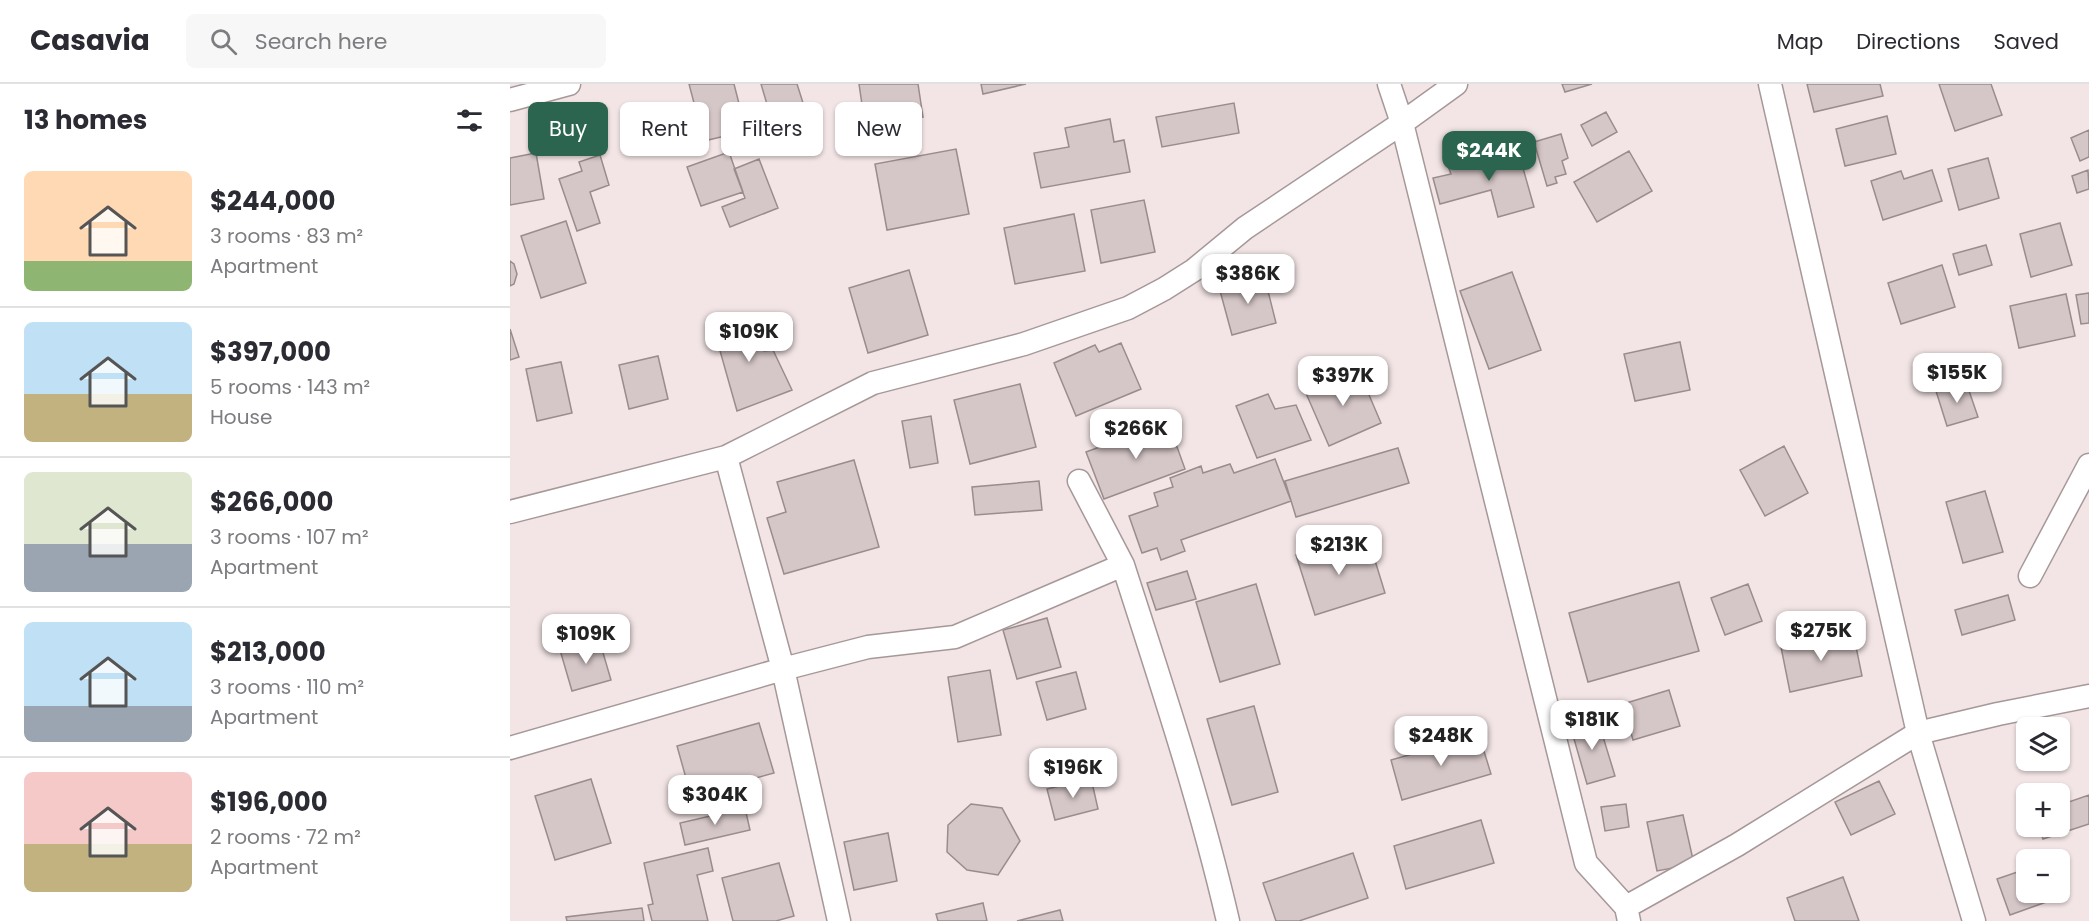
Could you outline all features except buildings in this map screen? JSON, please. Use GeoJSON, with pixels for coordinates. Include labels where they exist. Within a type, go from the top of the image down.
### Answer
{"type":"FeatureCollection","features":[{"type":"Feature","properties":{"kind":"street"},"geometry":{"type":"LineString","coordinates":[[510,100],[569,84]]}},
{"type":"Feature","properties":{"kind":"street"},"geometry":{"type":"LineString","coordinates":[[1389,84],[1402,123],[1587,863],[1628,914],[1918,733],[2089,696]]}},
{"type":"Feature","properties":{"kind":"street"},"geometry":{"type":"LineString","coordinates":[[510,512],[726,457],[873,383],[1024,344],[1128,308],[1164,290],[1194,270],[1245,228],[1456,84]]}},
{"type":"Feature","properties":{"kind":"street"},"geometry":{"type":"LineString","coordinates":[[1770,84],[1918,733],[1974,921]]}},
{"type":"Feature","properties":{"kind":"street"},"geometry":{"type":"LineString","coordinates":[[726,457],[783,669],[838,921]]}},
{"type":"Feature","properties":{"kind":"street"},"geometry":{"type":"LineString","coordinates":[[2030,576],[2089,465]]}},
{"type":"Feature","properties":{"kind":"street"},"geometry":{"type":"LineString","coordinates":[[1079,481],[1123,565],[1173,716],[1212,851],[1228,921]]}},
{"type":"Feature","properties":{"kind":"street"},"geometry":{"type":"LineString","coordinates":[[510,748],[783,669],[868,647],[955,637],[1123,565]]}}]}
